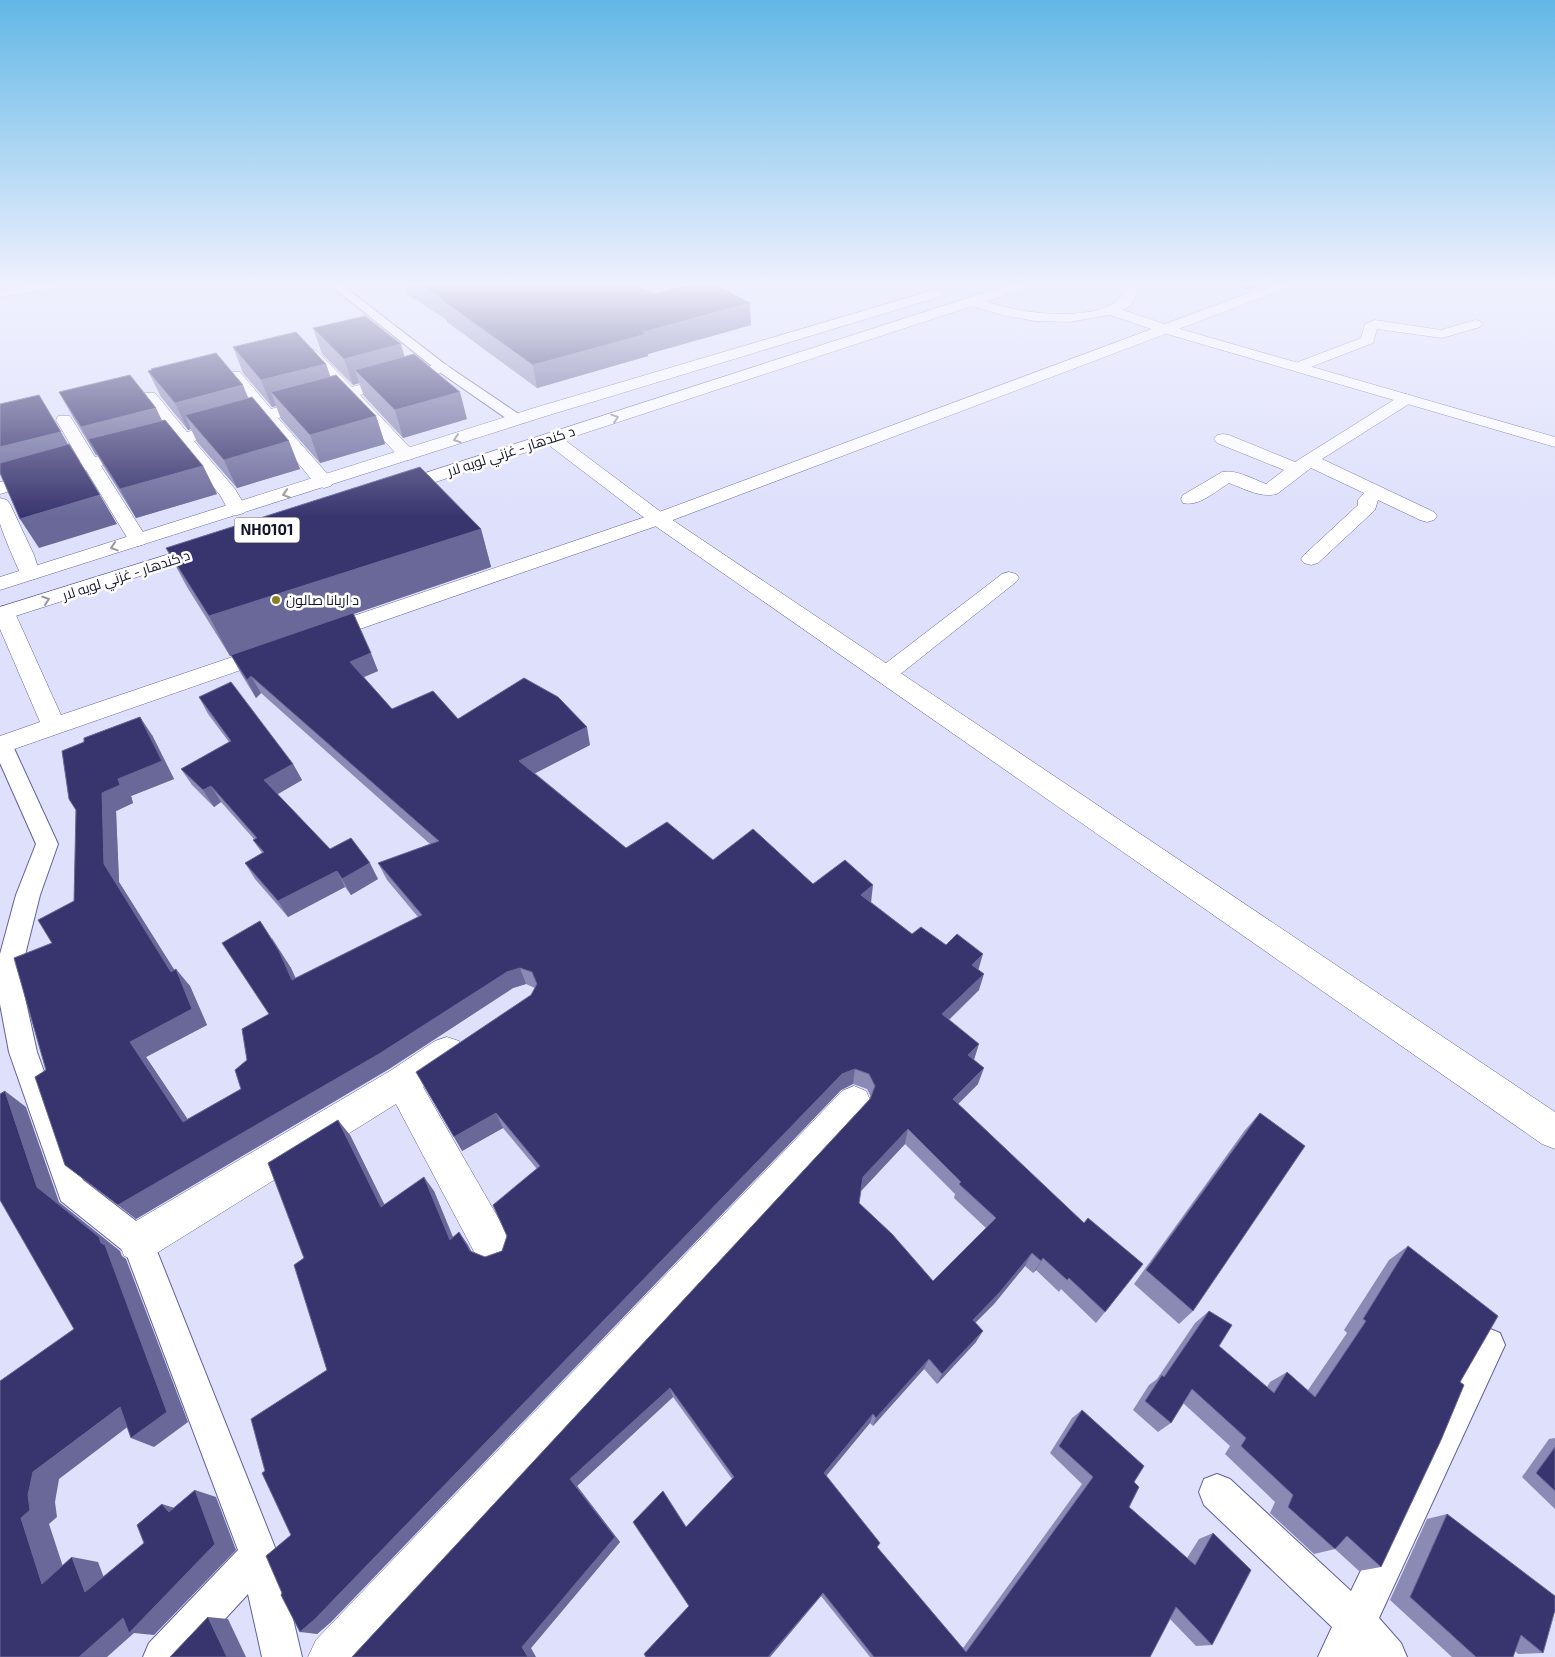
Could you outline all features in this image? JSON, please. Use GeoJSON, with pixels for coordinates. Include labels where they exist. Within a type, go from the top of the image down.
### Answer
{"type":"FeatureCollection","features":[{"type":"Feature","properties":{"kind":"main road"},"geometry":{"type":"LineString","coordinates":[[320,362],[407,456]]}},
{"type":"Feature","properties":{"kind":"main road","name":"د کندهار - غزني لويه لار"},"geometry":{"type":"LineString","coordinates":[[0,584],[518,420],[708,362]]}},
{"type":"Feature","properties":{"kind":"main road","name":"د کندهار - غزني لويه لار"},"geometry":{"type":"LineString","coordinates":[[373,496],[783,362]]}},
{"type":"Feature","properties":{"kind":"main road"},"geometry":{"type":"LineString","coordinates":[[309,639],[658,519],[1077,362]]}},
{"type":"Feature","properties":{"kind":"main road"},"geometry":{"type":"LineString","coordinates":[[1282,362],[1555,442]]}},
{"type":"Feature","properties":{"kind":"main road"},"geometry":{"type":"LineString","coordinates":[[1298,367],[1310,362]]}},
{"type":"Feature","properties":{"kind":"main road"},"geometry":{"type":"LineString","coordinates":[[0,488],[442,368]]}},
{"type":"Feature","properties":{"kind":"main road"},"geometry":{"type":"LineString","coordinates":[[234,376],[324,482]]}},
{"type":"Feature","properties":{"kind":"main road"},"geometry":{"type":"LineString","coordinates":[[149,396],[228,494],[237,509]]}},
{"type":"Feature","properties":{"kind":"main road"},"geometry":{"type":"LineString","coordinates":[[1190,499],[1228,476],[1270,490],[1303,465],[1406,399]]}},
{"type":"Feature","properties":{"kind":"main road"},"geometry":{"type":"LineString","coordinates":[[64,420],[138,540]]}},
{"type":"Feature","properties":{"kind":"main road"},"geometry":{"type":"LineString","coordinates":[[552,438],[658,519],[1555,1132]]}},
{"type":"Feature","properties":{"kind":"main road"},"geometry":{"type":"LineString","coordinates":[[1223,439],[1377,492],[1427,516]]}},
{"type":"Feature","properties":{"kind":"main road"},"geometry":{"type":"LineString","coordinates":[[1311,559],[1368,506],[1366,500],[1377,492]]}},
{"type":"Feature","properties":{"kind":"main road"},"geometry":{"type":"LineString","coordinates":[[0,504],[24,555],[30,574]]}},
{"type":"Feature","properties":{"kind":"main road","name":"د کندهار - غزني لويه لار"},"geometry":{"type":"LineString","coordinates":[[2,614],[222,544]]}},
{"type":"Feature","properties":{"kind":"main road"},"geometry":{"type":"LineString","coordinates":[[885,675],[1009,578]]}},
{"type":"Feature","properties":{"kind":"main road"},"geometry":{"type":"LineString","coordinates":[[2,614],[54,726]]}},
{"type":"Feature","properties":{"kind":"main road"},"geometry":{"type":"LineString","coordinates":[[1,745],[290,645]]}},
{"type":"Feature","properties":{"kind":"main road"},"geometry":{"type":"LineString","coordinates":[[138,1242],[402,1082],[476,1033]]}},
{"type":"Feature","properties":{"kind":"main road"},"geometry":{"type":"LineString","coordinates":[[402,1082],[494,1249]]}},
{"type":"Feature","properties":{"kind":"main road"},"geometry":{"type":"LineString","coordinates":[[333,1657],[854,1102]]}},
{"type":"Feature","properties":{"kind":"lane"},"geometry":{"type":"LineString","coordinates":[[435,362],[518,420]]}},
{"type":"Feature","properties":{"kind":"lane"},"geometry":{"type":"LineString","coordinates":[[1,745],[47,844],[28,895],[8,975],[23,1052],[72,1190],[138,1242],[259,1555],[282,1657]]}},
{"type":"Feature","properties":{"kind":"lane"},"geometry":{"type":"LineString","coordinates":[[1338,1657],[1488,1345]]}},
{"type":"Feature","properties":{"kind":"lane"},"geometry":{"type":"LineString","coordinates":[[1218,1492],[1356,1623],[1387,1657]]}},
{"type":"Feature","properties":{"kind":"lane"},"geometry":{"type":"LineString","coordinates":[[163,1657],[259,1555]]}},
{"type":"Feature","properties":{"kind":"building"},"geometry":{"type":"Polygon","coordinates":[[[178,362],[224,362],[243,385],[175,403],[148,371],[178,362]]]}},
{"type":"Feature","properties":{"kind":"building"},"geometry":{"type":"Polygon","coordinates":[[[246,362],[324,362],[326,364],[261,380],[246,362]]]}},
{"type":"Feature","properties":{"kind":"building"},"geometry":{"type":"Polygon","coordinates":[[[383,362],[424,362],[460,392],[395,410],[355,370],[383,362]]]}},
{"type":"Feature","properties":{"kind":"building"},"geometry":{"type":"Polygon","coordinates":[[[529,362],[543,362],[533,365],[529,362]]]}},
{"type":"Feature","properties":{"kind":"building"},"geometry":{"type":"Polygon","coordinates":[[[130,375],[156,408],[81,427],[59,392],[130,375]]]}},
{"type":"Feature","properties":{"kind":"building"},"geometry":{"type":"Polygon","coordinates":[[[336,375],[376,416],[310,435],[271,392],[336,375]]]}},
{"type":"Feature","properties":{"kind":"building"},"geometry":{"type":"Polygon","coordinates":[[[39,395],[61,432],[0,447],[0,404],[39,395]]]}},
{"type":"Feature","properties":{"kind":"building"},"geometry":{"type":"Polygon","coordinates":[[[252,397],[289,441],[224,460],[185,415],[252,397]]]}},
{"type":"Feature","properties":{"kind":"building"},"geometry":{"type":"Polygon","coordinates":[[[165,420],[203,466],[120,489],[88,439],[165,420]]]}},
{"type":"Feature","properties":{"kind":"building"},"geometry":{"type":"Polygon","coordinates":[[[69,444],[100,495],[20,519],[0,473],[0,463],[69,444]]]}},
{"type":"Feature","properties":{"kind":"building"},"geometry":{"type":"Polygon","coordinates":[[[420,467],[481,529],[209,616],[166,548],[420,467]]]}},
{"type":"Feature","properties":{"kind":"building"},"geometry":{"type":"Polygon","coordinates":[[[353,613],[371,653],[350,662],[392,709],[433,691],[458,719],[524,678],[558,697],[587,727],[519,761],[626,848],[667,822],[713,860],[753,829],[813,884],[845,860],[873,885],[861,895],[912,934],[921,927],[946,945],[957,934],[983,954],[972,965],[984,974],[942,1014],[979,1044],[968,1055],[984,1068],[953,1099],[1084,1223],[1088,1218],[1143,1264],[1105,1312],[1069,1278],[1067,1280],[1043,1258],[1041,1261],[1032,1253],[1000,1292],[973,1320],[983,1331],[942,1374],[929,1359],[876,1418],[873,1414],[824,1473],[880,1543],[877,1547],[966,1652],[1093,1477],[1059,1446],[1082,1410],[1144,1466],[1134,1482],[1139,1487],[1129,1507],[1195,1565],[1213,1533],[1251,1570],[1212,1645],[1176,1607],[1150,1657],[874,1657],[823,1593],[768,1657],[646,1657],[644,1654],[689,1606],[633,1522],[663,1491],[686,1527],[734,1477],[670,1388],[570,1479],[615,1537],[522,1647],[528,1657],[352,1657],[870,1099],[875,1086],[869,1074],[855,1069],[842,1074],[315,1619],[300,1632],[281,1595],[282,1593],[266,1556],[291,1535],[262,1473],[265,1471],[251,1419],[327,1370],[294,1265],[304,1258],[268,1163],[338,1120],[381,1207],[424,1177],[450,1240],[459,1232],[470,1251],[485,1257],[502,1251],[507,1236],[493,1205],[540,1166],[496,1113],[454,1137],[416,1072],[531,995],[537,984],[532,972],[520,968],[507,972],[379,1054],[118,1205],[65,1165],[35,1077],[46,1070],[14,958],[52,943],[38,920],[74,901],[76,810],[69,799],[62,751],[84,742],[84,738],[140,717],[162,761],[118,779],[120,785],[102,793],[104,864],[171,972],[176,969],[192,1009],[130,1042],[183,1122],[241,1089],[235,1070],[247,1060],[242,1029],[269,1014],[222,943],[260,921],[279,951],[292,980],[422,915],[378,863],[439,841],[251,676],[247,680],[231,655],[353,613]],[[908,1129],[863,1177],[859,1203],[892,1234],[933,1281],[996,1218],[959,1184],[961,1182],[908,1129]]]}},
{"type":"Feature","properties":{"kind":"building"},"geometry":{"type":"Polygon","coordinates":[[[231,682],[293,764],[264,780],[330,849],[351,838],[370,863],[342,879],[337,871],[278,901],[245,863],[264,852],[253,840],[257,838],[211,786],[203,790],[181,769],[231,741],[199,697],[231,682]]]}},
{"type":"Feature","properties":{"kind":"building"},"geometry":{"type":"Polygon","coordinates":[[[5,1091],[37,1187],[99,1237],[101,1243],[105,1245],[167,1412],[131,1438],[120,1407],[33,1472],[28,1495],[30,1510],[21,1518],[42,1584],[72,1557],[85,1592],[144,1543],[137,1525],[162,1504],[169,1512],[195,1490],[215,1544],[129,1633],[123,1618],[79,1657],[0,1657],[0,1381],[74,1329],[0,1200],[0,1094],[5,1091]]]}},
{"type":"Feature","properties":{"kind":"building"},"geometry":{"type":"Polygon","coordinates":[[[1260,1113],[1305,1146],[1193,1311],[1146,1270],[1260,1113]]]}},
{"type":"Feature","properties":{"kind":"building"},"geometry":{"type":"Polygon","coordinates":[[[1408,1246],[1498,1316],[1460,1382],[1464,1385],[1441,1440],[1381,1567],[1347,1536],[1335,1549],[1288,1507],[1293,1495],[1241,1446],[1246,1438],[1192,1389],[1171,1423],[1145,1401],[1162,1375],[1164,1377],[1209,1311],[1232,1325],[1219,1346],[1274,1393],[1287,1372],[1315,1397],[1366,1321],[1363,1319],[1408,1246]]]}},
{"type":"Feature","properties":{"kind":"building"},"geometry":{"type":"Polygon","coordinates":[[[1555,1447],[1555,1491],[1536,1473],[1555,1447]]]}},
{"type":"Feature","properties":{"kind":"building"},"geometry":{"type":"Polygon","coordinates":[[[1447,1514],[1555,1596],[1555,1610],[1543,1653],[1521,1635],[1513,1657],[1476,1657],[1410,1597],[1447,1514]]]}},
{"type":"Feature","properties":{"kind":"building"},"geometry":{"type":"Polygon","coordinates":[[[208,1617],[227,1657],[170,1657],[208,1617]]]}},
{"type":"Feature","properties":{"kind":"place","name":"د اریانا صالون"},"geometry":{"type":"Point","coordinates":[276,600]}}]}
